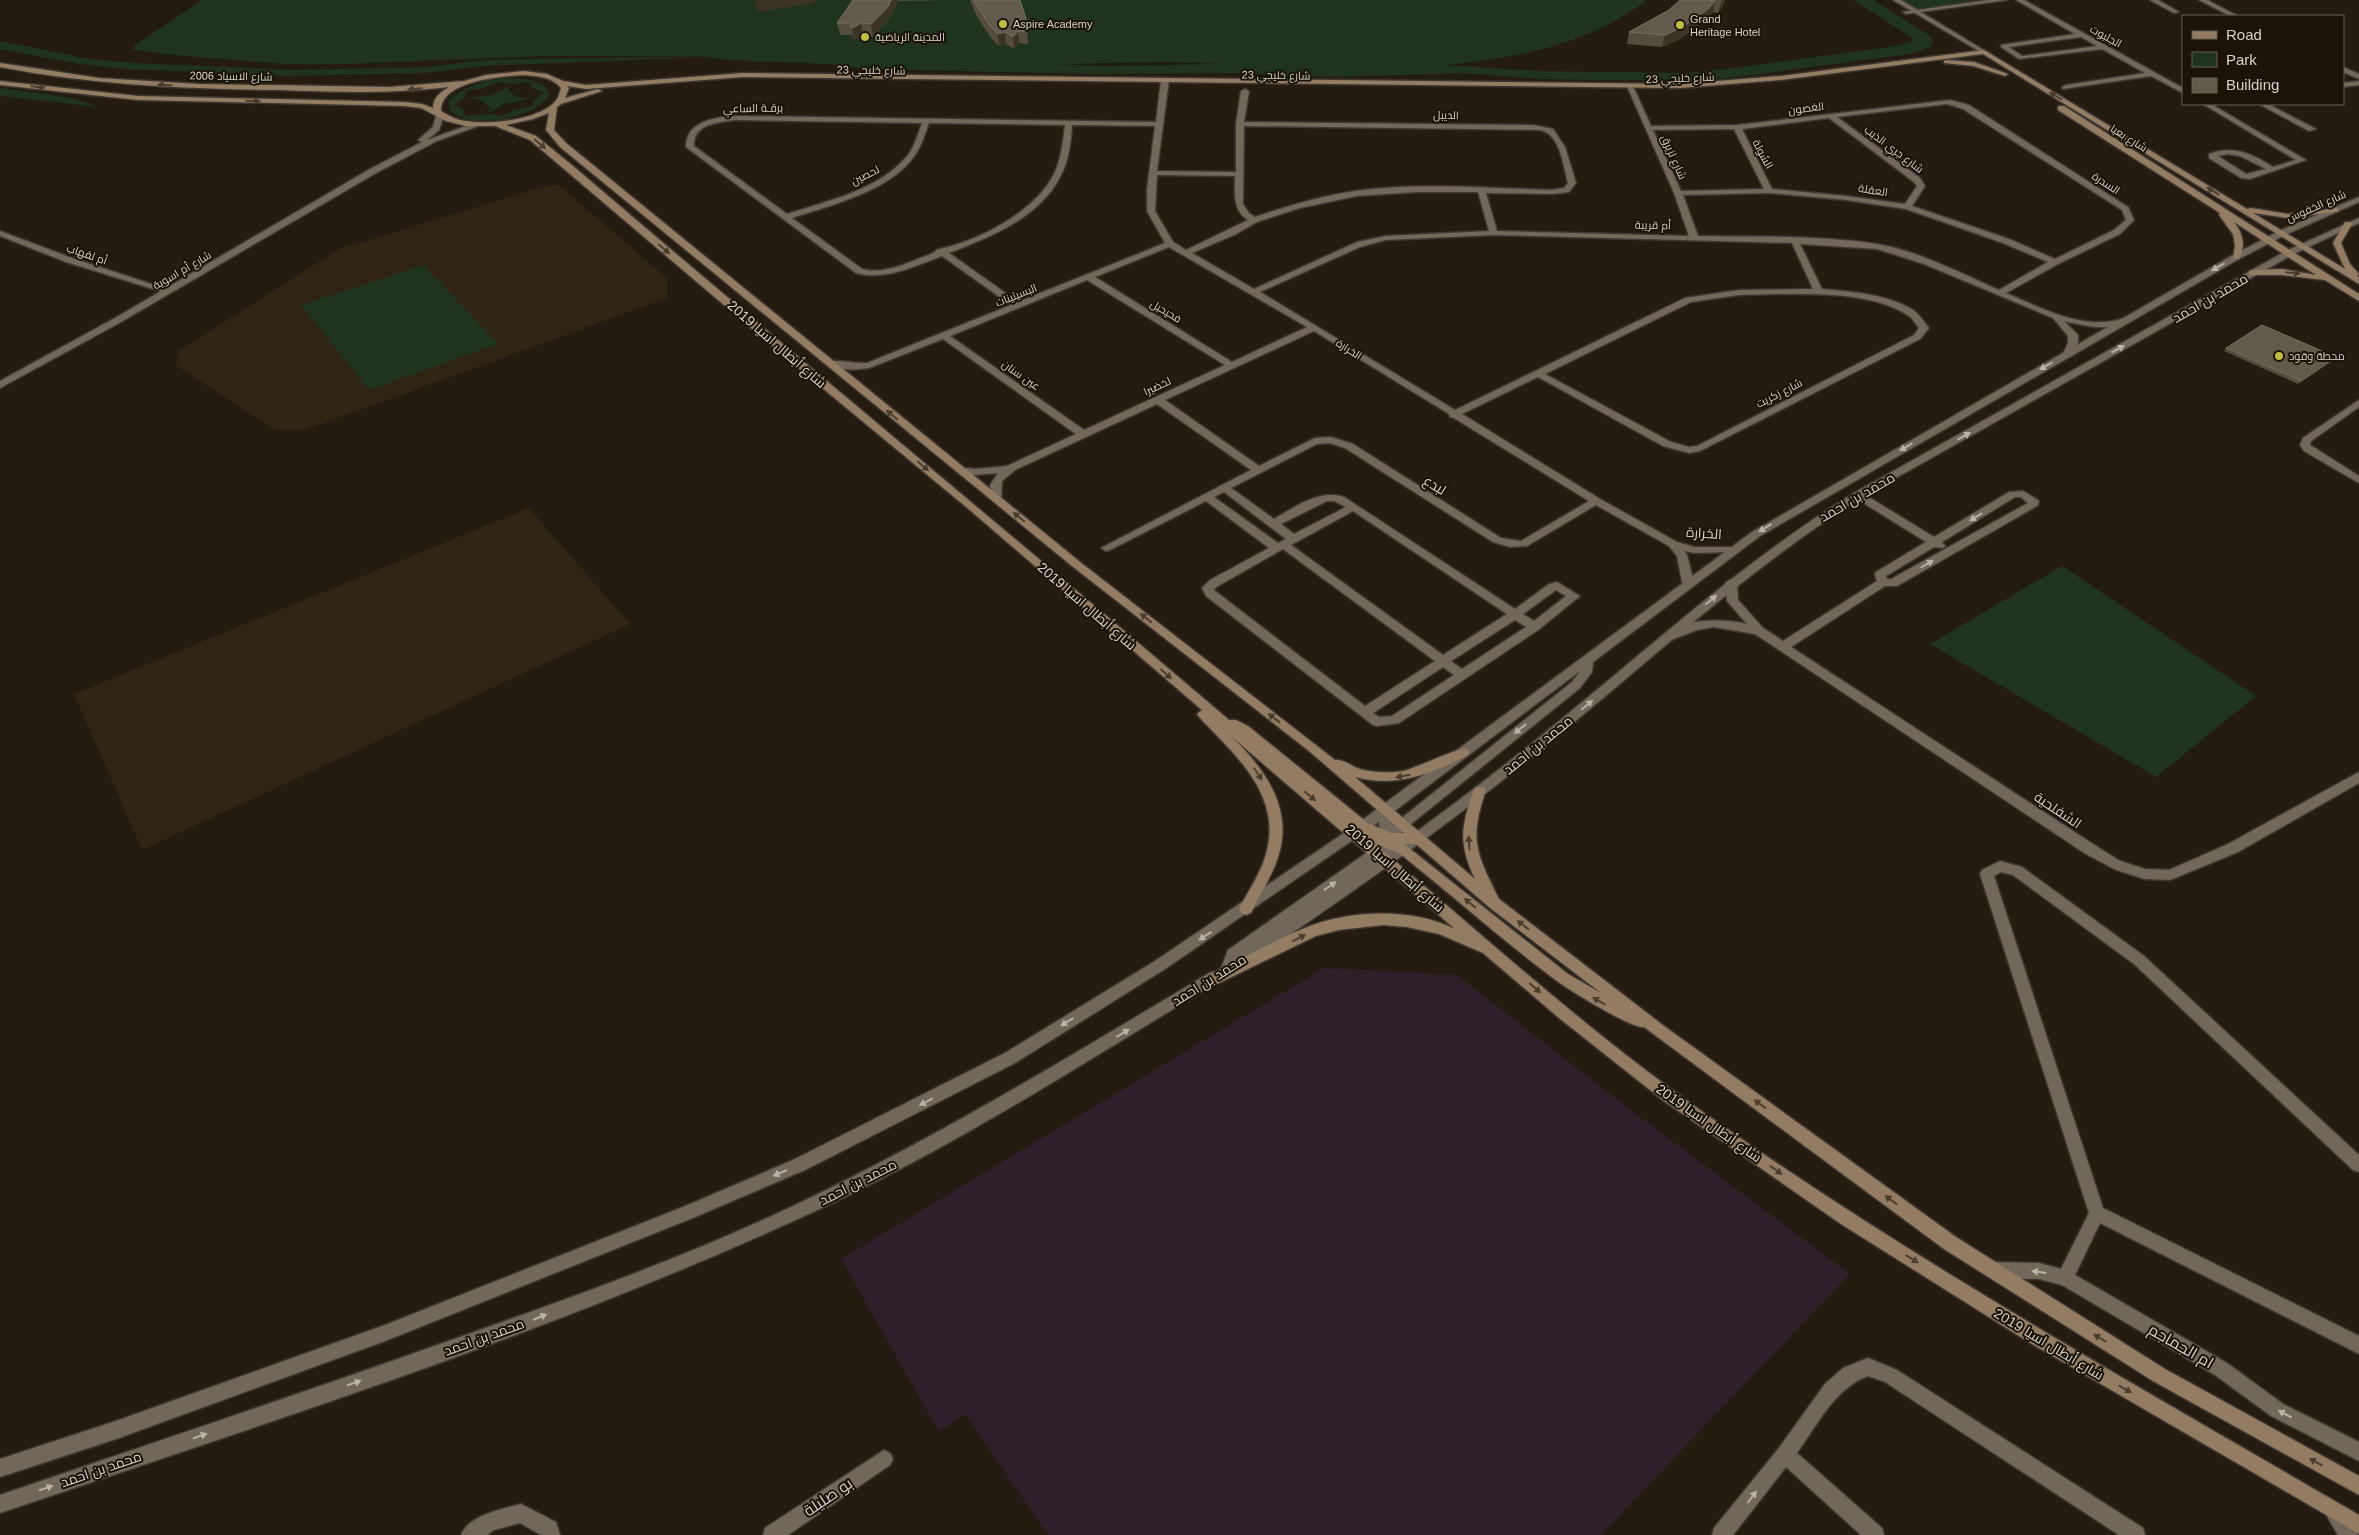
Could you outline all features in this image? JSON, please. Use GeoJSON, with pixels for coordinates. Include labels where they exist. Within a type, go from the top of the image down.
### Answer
{"type":"FeatureCollection","features":[{"type":"Feature","properties":{"kind":"main road"},"geometry":{"type":"LineString","coordinates":[[1934,60],[1956,50]]}},
{"type":"Feature","properties":{"kind":"main road","name":"شارع بعيا"},"geometry":{"type":"LineString","coordinates":[[1971,53],[1985,55],[2359,279]]}},
{"type":"Feature","properties":{"kind":"main road","name":"شارع خليجي 23"},"geometry":{"type":"LineString","coordinates":[[1934,60],[1971,53]]}},
{"type":"Feature","properties":{"kind":"main road","name":"شارع بعيا"},"geometry":{"type":"LineString","coordinates":[[1985,55],[2005,74],[2204,198],[2359,298]]}},
{"type":"Feature","properties":{"kind":"main road","name":"شارع خليجي 23"},"geometry":{"type":"LineString","coordinates":[[463,83],[486,76],[515,73],[542,75],[561,83],[586,87],[696,77],[1630,89],[1829,74],[1985,55]]}},
{"type":"Feature","properties":{"kind":"main road"},"geometry":{"type":"LineString","coordinates":[[1934,60],[1974,64],[2005,74]]}},
{"type":"Feature","properties":{"kind":"main road","name":"شارع الاسياد 2006"},"geometry":{"type":"LineString","coordinates":[[0,65],[96,80],[182,86],[404,90],[463,83]]}},
{"type":"Feature","properties":{"kind":"main road","name":"شارع خليجي 23"},"geometry":{"type":"LineString","coordinates":[[496,124],[528,118],[556,104],[603,90],[660,85],[842,78]]}},
{"type":"Feature","properties":{"kind":"main road","name":"شارع الاسياد 2006"},"geometry":{"type":"LineString","coordinates":[[0,82],[138,98],[404,104],[422,106],[452,122],[477,125],[496,124]]}},
{"type":"Feature","properties":{"kind":"main road"},"geometry":{"type":"LineString","coordinates":[[439,114],[436,105],[440,97],[463,83]]}},
{"type":"Feature","properties":{"kind":"main road","name":"شارع أبطال اسيا 2019"},"geometry":{"type":"LineString","coordinates":[[561,83],[565,92],[556,104],[550,130],[559,142],[1084,570],[1313,748],[1494,903],[1659,1030],[1950,1243],[2159,1375],[2359,1486]]}},
{"type":"Feature","properties":{"kind":"main road","name":"شارع أبطال اسيا 2019"},"geometry":{"type":"LineString","coordinates":[[496,124],[533,138],[570,168],[794,360],[975,509],[1222,722],[1244,729],[1359,830],[1382,857],[1564,1014],[1669,1096],[1847,1219],[2033,1335],[2359,1525]]}},
{"type":"Feature","properties":{"kind":"main road"},"geometry":{"type":"LineString","coordinates":[[2204,198],[2227,219],[2236,232],[2240,246],[2236,257]]}},
{"type":"Feature","properties":{"kind":"main road"},"geometry":{"type":"LineString","coordinates":[[2240,207],[2288,216],[2335,210]]}},
{"type":"Feature","properties":{"kind":"main road"},"geometry":{"type":"LineString","coordinates":[[2348,224],[2337,243],[2338,250],[2346,265],[2359,279]]}},
{"type":"Feature","properties":{"kind":"main road"},"geometry":{"type":"LineString","coordinates":[[2252,274],[2298,273],[2333,281]]}},
{"type":"Feature","properties":{"kind":"main road"},"geometry":{"type":"LineString","coordinates":[[1179,685],[1188,699],[1257,770],[1269,790],[1275,819],[1274,847],[1267,867],[1246,909]]}},
{"type":"Feature","properties":{"kind":"main road"},"geometry":{"type":"LineString","coordinates":[[1313,748],[1348,770],[1386,778],[1404,777],[1430,769],[1464,752]]}},
{"type":"Feature","properties":{"kind":"main road"},"geometry":{"type":"LineString","coordinates":[[1480,790],[1468,823],[1470,855],[1494,903]]}},
{"type":"Feature","properties":{"kind":"main road"},"geometry":{"type":"LineString","coordinates":[[1359,830],[1387,839],[1404,849],[1563,978],[1613,1008],[1659,1030]]}},
{"type":"Feature","properties":{"kind":"main road"},"geometry":{"type":"LineString","coordinates":[[1387,839],[1418,839]]}},
{"type":"Feature","properties":{"kind":"main road"},"geometry":{"type":"LineString","coordinates":[[1208,982],[1313,931],[1339,924],[1383,919],[1407,921],[1442,929],[1498,956]]}},
{"type":"Feature","properties":{"kind":"street","name":"شارع بعيا"},"geometry":{"type":"LineString","coordinates":[[1886,0],[1971,53]]}},
{"type":"Feature","properties":{"kind":"street","name":"شارع بعيا"},"geometry":{"type":"LineString","coordinates":[[1896,0],[1985,55]]}},
{"type":"Feature","properties":{"kind":"street"},"geometry":{"type":"LineString","coordinates":[[1906,12],[2004,0]]}},
{"type":"Feature","properties":{"kind":"street","name":"الجلبوت"},"geometry":{"type":"LineString","coordinates":[[2019,0],[2182,90]]}},
{"type":"Feature","properties":{"kind":"street"},"geometry":{"type":"LineString","coordinates":[[2153,0],[2176,12]]}},
{"type":"Feature","properties":{"kind":"street"},"geometry":{"type":"LineString","coordinates":[[2202,0],[2233,15]]}},
{"type":"Feature","properties":{"kind":"street"},"geometry":{"type":"LineString","coordinates":[[2082,35],[2003,46],[2021,58],[2104,47]]}},
{"type":"Feature","properties":{"kind":"street"},"geometry":{"type":"LineString","coordinates":[[2344,70],[2359,78]]}},
{"type":"Feature","properties":{"kind":"street"},"geometry":{"type":"LineString","coordinates":[[2066,87],[2152,74]]}},
{"type":"Feature","properties":{"kind":"street","name":"الخرارة"},"geometry":{"type":"LineString","coordinates":[[1164,82],[1151,211],[1170,244],[1314,328],[1596,501],[1673,544],[1695,550],[1733,549]]}},
{"type":"Feature","properties":{"kind":"street"},"geometry":{"type":"LineString","coordinates":[[2344,85],[2359,83]]}},
{"type":"Feature","properties":{"kind":"street","name":"شارع لزيرق"},"geometry":{"type":"LineString","coordinates":[[1630,89],[1678,193],[1694,238]]}},
{"type":"Feature","properties":{"kind":"street"},"geometry":{"type":"LineString","coordinates":[[1245,91],[1240,124],[1239,204],[1244,212],[1254,220]]}},
{"type":"Feature","properties":{"kind":"street","name":"الغصون"},"geometry":{"type":"LineString","coordinates":[[1648,128],[1737,127],[1946,102],[1966,107]]}},
{"type":"Feature","properties":{"kind":"street"},"geometry":{"type":"LineString","coordinates":[[2208,105],[2300,156],[2302,160],[2271,169],[2256,176],[2244,176],[2212,156],[2232,151],[2240,152],[2271,169]]}},
{"type":"Feature","properties":{"kind":"street"},"geometry":{"type":"LineString","coordinates":[[2265,105],[2312,129]]}},
{"type":"Feature","properties":{"kind":"street","name":"السدرة"},"geometry":{"type":"LineString","coordinates":[[1966,107],[2125,209],[2130,220],[2117,232],[2055,262],[2001,292]]}},
{"type":"Feature","properties":{"kind":"street","name":"شارع أم اسوية"},"geometry":{"type":"LineString","coordinates":[[0,385],[169,291],[373,171],[428,136],[436,128],[439,114]]}},
{"type":"Feature","properties":{"kind":"street","name":"شارع جري الذيب"},"geometry":{"type":"LineString","coordinates":[[1831,116],[1918,180],[1921,186],[1907,207]]}},
{"type":"Feature","properties":{"kind":"street","name":"برقـة الساعي"},"geometry":{"type":"LineString","coordinates":[[1069,122],[1066,150],[1056,177],[1044,196],[1026,213],[1010,223],[894,271],[868,274],[859,271],[690,147],[689,140],[691,133],[708,122],[736,118],[1069,122],[1159,124]]}},
{"type":"Feature","properties":{"kind":"street","name":"لحصين"},"geometry":{"type":"LineString","coordinates":[[786,217],[864,189],[885,178],[911,155],[927,120]]}},
{"type":"Feature","properties":{"kind":"street","name":"الديبل"},"geometry":{"type":"LineString","coordinates":[[1185,253],[1233,232],[1254,220],[1314,202],[1370,192],[1551,192],[1566,190],[1572,183],[1558,139],[1551,131],[1530,127],[1240,124]]}},
{"type":"Feature","properties":{"kind":"street","name":"شارع أم اسوية"},"geometry":{"type":"LineString","coordinates":[[373,171],[434,139],[477,125]]}},
{"type":"Feature","properties":{"kind":"street","name":"الشولة"},"geometry":{"type":"LineString","coordinates":[[1737,127],[1769,191]]}},
{"type":"Feature","properties":{"kind":"street"},"geometry":{"type":"LineString","coordinates":[[1154,173],[1240,174]]}},
{"type":"Feature","properties":{"kind":"street"},"geometry":{"type":"LineString","coordinates":[[1482,191],[1494,234]]}},
{"type":"Feature","properties":{"kind":"street","name":"العقلة"},"geometry":{"type":"LineString","coordinates":[[1678,193],[1769,191],[1846,198],[1907,207],[2006,241],[2055,262]]}},
{"type":"Feature","properties":{"kind":"street","name":"شارع الخفوس"},"geometry":{"type":"LineString","coordinates":[[2282,233],[2359,199]]}},
{"type":"Feature","properties":{"kind":"street"},"geometry":{"type":"LineString","coordinates":[[2303,246],[2359,220]]}},
{"type":"Feature","properties":{"kind":"street","name":"أم لقهاب"},"geometry":{"type":"LineString","coordinates":[[0,233],[69,260],[169,291]]}},
{"type":"Feature","properties":{"kind":"street","name":"محمد بن احمد"},"geometry":{"type":"LineString","coordinates":[[0,1468],[125,1427],[385,1333],[671,1219],[799,1165],[1010,1058],[1160,966],[1359,830],[1733,549],[1792,511],[2236,257],[2282,233]]}},
{"type":"Feature","properties":{"kind":"street","name":"أم قريبة"},"geometry":{"type":"LineString","coordinates":[[1252,293],[1357,245],[1386,238],[1494,234],[1795,240],[1842,242],[1878,248],[1927,262],[2051,315],[2082,323],[2102,325],[2125,321]]}},
{"type":"Feature","properties":{"kind":"street"},"geometry":{"type":"LineString","coordinates":[[1795,240],[1819,292]]}},
{"type":"Feature","properties":{"kind":"street","name":"البسيتينات"},"geometry":{"type":"LineString","coordinates":[[830,363],[856,367],[869,365],[1170,244]]}},
{"type":"Feature","properties":{"kind":"street","name":"محمد بن احمد"},"geometry":{"type":"LineString","coordinates":[[0,1504],[296,1404],[524,1323],[679,1263],[797,1212],[907,1157],[1018,1095],[1208,982],[1382,857],[1404,849],[1562,726],[1731,583],[1789,538],[1858,495],[2303,246]]}},
{"type":"Feature","properties":{"kind":"street"},"geometry":{"type":"LineString","coordinates":[[941,251],[1018,306]]}},
{"type":"Feature","properties":{"kind":"street","name":"فحيحيل"},"geometry":{"type":"LineString","coordinates":[[1088,278],[1232,365]]}},
{"type":"Feature","properties":{"kind":"street","name":"شارع زكريت"},"geometry":{"type":"LineString","coordinates":[[1453,415],[1537,373],[1688,300],[1705,295],[1744,292],[1819,292],[1871,297],[1892,303],[1922,320],[1924,328],[1917,337],[1700,448],[1689,450],[1667,444],[1537,373]]}},
{"type":"Feature","properties":{"kind":"street","name":"أم قريبة"},"geometry":{"type":"LineString","coordinates":[[2051,315],[2074,335],[2068,354]]}},
{"type":"Feature","properties":{"kind":"street","name":"لخضيرا"},"geometry":{"type":"LineString","coordinates":[[997,499],[993,488],[997,478],[1011,468],[1314,328]]}},
{"type":"Feature","properties":{"kind":"street","name":"عين سنان"},"geometry":{"type":"LineString","coordinates":[[945,336],[1084,435]]}},
{"type":"Feature","properties":{"kind":"street"},"geometry":{"type":"LineString","coordinates":[[859,387],[860,372],[869,365]]}},
{"type":"Feature","properties":{"kind":"street"},"geometry":{"type":"LineString","coordinates":[[1158,400],[1258,470]]}},
{"type":"Feature","properties":{"kind":"street"},"geometry":{"type":"LineString","coordinates":[[2359,403],[2306,440],[2305,445],[2308,449],[2359,480]]}},
{"type":"Feature","properties":{"kind":"street","name":"لبدع"},"geometry":{"type":"LineString","coordinates":[[1106,548],[1315,441],[1332,440],[1349,446],[1497,540],[1510,544],[1523,544],[1596,501]]}},
{"type":"Feature","properties":{"kind":"street","name":"لخضيرا"},"geometry":{"type":"LineString","coordinates":[[960,469],[975,472],[1011,468]]}},
{"type":"Feature","properties":{"kind":"street"},"geometry":{"type":"LineString","coordinates":[[1225,488],[1294,539]]}},
{"type":"Feature","properties":{"kind":"street"},"geometry":{"type":"LineString","coordinates":[[1783,647],[1883,582],[1893,583],[2034,504],[2034,502],[2023,494],[2013,494],[1880,575],[1883,582]]}},
{"type":"Feature","properties":{"kind":"street"},"geometry":{"type":"LineString","coordinates":[[1858,495],[1949,551]]}},
{"type":"Feature","properties":{"kind":"street"},"geometry":{"type":"LineString","coordinates":[[1207,497],[1462,675]]}},
{"type":"Feature","properties":{"kind":"street"},"geometry":{"type":"LineString","coordinates":[[1274,524],[1319,500],[1330,497],[1344,500],[1534,627]]}},
{"type":"Feature","properties":{"kind":"street"},"geometry":{"type":"LineString","coordinates":[[1353,507],[1208,588],[1210,593],[1377,722],[1394,720],[1534,627],[1574,596],[1557,586],[1553,587],[1443,662],[1365,712]]}},
{"type":"Feature","properties":{"kind":"street","name":"الخرارة"},"geometry":{"type":"LineString","coordinates":[[1673,544],[1682,555],[1688,582]]}},
{"type":"Feature","properties":{"kind":"street","name":"الشفلحية"},"geometry":{"type":"LineString","coordinates":[[1731,583],[1733,601],[1759,631],[2091,850],[2116,865],[2145,874],[2170,875],[2233,848],[2359,777]]}},
{"type":"Feature","properties":{"kind":"street","name":"الشفلحية"},"geometry":{"type":"LineString","coordinates":[[1665,639],[1691,626],[1714,622],[1734,624],[1759,631]]}},
{"type":"Feature","properties":{"kind":"street"},"geometry":{"type":"LineString","coordinates":[[1387,839],[1401,824],[1576,685],[1586,672],[1587,659]]}},
{"type":"Feature","properties":{"kind":"street"},"geometry":{"type":"LineString","coordinates":[[1382,857],[1385,855],[1388,826],[1385,811]]}},
{"type":"Feature","properties":{"kind":"street"},"geometry":{"type":"LineString","coordinates":[[2065,1278],[2097,1213],[1986,874],[2000,866],[2017,871],[2139,960],[2359,1165]]}},
{"type":"Feature","properties":{"kind":"street"},"geometry":{"type":"LineString","coordinates":[[2097,1213],[2359,1345]]}},
{"type":"Feature","properties":{"kind":"street","name":"ام الجماجم"},"geometry":{"type":"LineString","coordinates":[[1993,1270],[2039,1271],[2065,1278],[2221,1369],[2276,1410],[2359,1452]]}},
{"type":"Feature","properties":{"kind":"street"},"geometry":{"type":"LineString","coordinates":[[1721,1535],[1831,1390],[1849,1374],[1868,1367],[1891,1376],[2136,1535]]}},
{"type":"Feature","properties":{"kind":"street"},"geometry":{"type":"LineString","coordinates":[[1784,1454],[1875,1535]]}},
{"type":"Feature","properties":{"kind":"street","name":"بو صليلة"},"geometry":{"type":"LineString","coordinates":[[772,1535],[884,1459]]}},
{"type":"Feature","properties":{"kind":"street"},"geometry":{"type":"LineString","coordinates":[[2331,1509],[2349,1535]]}},
{"type":"Feature","properties":{"kind":"street"},"geometry":{"type":"LineString","coordinates":[[470,1535],[490,1522],[521,1514],[549,1529],[551,1535]]}},
{"type":"Feature","properties":{"kind":"shaded area"},"geometry":{"type":"Polygon","coordinates":[[[549,185],[559,185],[667,278],[667,298],[305,430],[275,430],[175,365],[180,350],[339,249],[549,185]]]}},
{"type":"Feature","properties":{"kind":"shaded area"},"geometry":{"type":"Polygon","coordinates":[[[529,508],[630,624],[142,850],[74,694],[529,508]]]}},
{"type":"Feature","properties":{"kind":"shaded area"},"geometry":{"type":"Polygon","coordinates":[[[1324,968],[1457,975],[1631,1110],[1850,1274],[1601,1535],[1048,1535],[965,1414],[939,1432],[841,1259],[1324,968]]]}},
{"type":"Feature","properties":{"kind":"green space","name":"المدينة الرياضية"},"geometry":{"type":"Polygon","coordinates":[[[202,0],[1647,0],[1629,13],[1571,41],[1508,57],[1448,65],[1539,71],[1683,73],[1897,46],[1911,42],[1913,38],[1853,0],[1873,0],[1929,35],[1933,40],[1931,47],[1910,54],[1736,77],[1689,81],[1539,79],[1464,73],[1335,77],[1235,73],[1104,74],[863,69],[824,64],[744,61],[705,57],[482,66],[425,73],[287,76],[126,69],[79,64],[0,49],[0,41],[90,59],[136,63],[294,70],[427,67],[484,60],[721,56],[543,56],[345,64],[288,64],[133,50],[134,46],[202,0]],[[1167,62],[1054,64],[1105,66],[1228,64],[1167,62]]]}},
{"type":"Feature","properties":{"kind":"green space"},"geometry":{"type":"Polygon","coordinates":[[[1899,0],[1993,0],[1915,10],[1899,0]]]}},
{"type":"Feature","properties":{"kind":"green space"},"geometry":{"type":"Polygon","coordinates":[[[511,78],[535,81],[546,87],[549,95],[542,103],[531,110],[516,116],[500,119],[485,121],[470,119],[457,116],[449,109],[449,101],[459,92],[471,86],[511,78]],[[498,82],[484,88],[466,91],[465,98],[454,105],[462,108],[466,116],[486,114],[502,116],[513,110],[533,106],[534,100],[544,93],[532,88],[529,82],[512,84],[498,82]]]}},
{"type":"Feature","properties":{"kind":"green space"},"geometry":{"type":"Polygon","coordinates":[[[510,86],[509,91],[516,97],[529,99],[504,104],[488,113],[490,108],[480,100],[469,98],[492,95],[510,86]]]}},
{"type":"Feature","properties":{"kind":"green space"},"geometry":{"type":"Polygon","coordinates":[[[0,88],[73,98],[98,107],[0,96],[0,88]]]}},
{"type":"Feature","properties":{"kind":"green space"},"geometry":{"type":"Polygon","coordinates":[[[424,265],[498,344],[369,390],[301,305],[424,265]]]}},
{"type":"Feature","properties":{"kind":"green space"},"geometry":{"type":"Polygon","coordinates":[[[2062,566],[2256,696],[2156,777],[1930,644],[2062,566]]]}},
{"type":"Feature","properties":{"kind":"building"},"geometry":{"type":"Polygon","coordinates":[[[853,0],[891,0],[888,7],[871,24],[861,23],[852,28],[850,23],[837,23],[853,0]]]}},
{"type":"Feature","properties":{"kind":"building","name":"Aspire Academy"},"geometry":{"type":"Polygon","coordinates":[[[974,0],[1020,0],[1027,22],[1027,32],[1018,31],[1013,37],[1005,32],[998,34],[990,26],[974,0]]]}},
{"type":"Feature","properties":{"kind":"building"},"geometry":{"type":"Polygon","coordinates":[[[1680,0],[1716,0],[1708,9],[1683,27],[1665,35],[1629,32],[1669,10],[1680,0]]]}},
{"type":"Feature","properties":{"kind":"building","name":"محطة وقود"},"geometry":{"type":"Polygon","coordinates":[[[2262,325],[2336,357],[2301,381],[2226,348],[2262,325]]]}},
{"type":"Feature","properties":{"kind":"place","name":"Aspire Academy"},"geometry":{"type":"Point","coordinates":[1003,24]}},
{"type":"Feature","properties":{"kind":"place","name":"Grand Heritage Hotel"},"geometry":{"type":"Point","coordinates":[1680,25]}},
{"type":"Feature","properties":{"kind":"place","name":"المدينة الرياضية"},"geometry":{"type":"Point","coordinates":[865,37]}},
{"type":"Feature","properties":{"kind":"place","name":"محطة وقود"},"geometry":{"type":"Point","coordinates":[2279,356]}}]}
